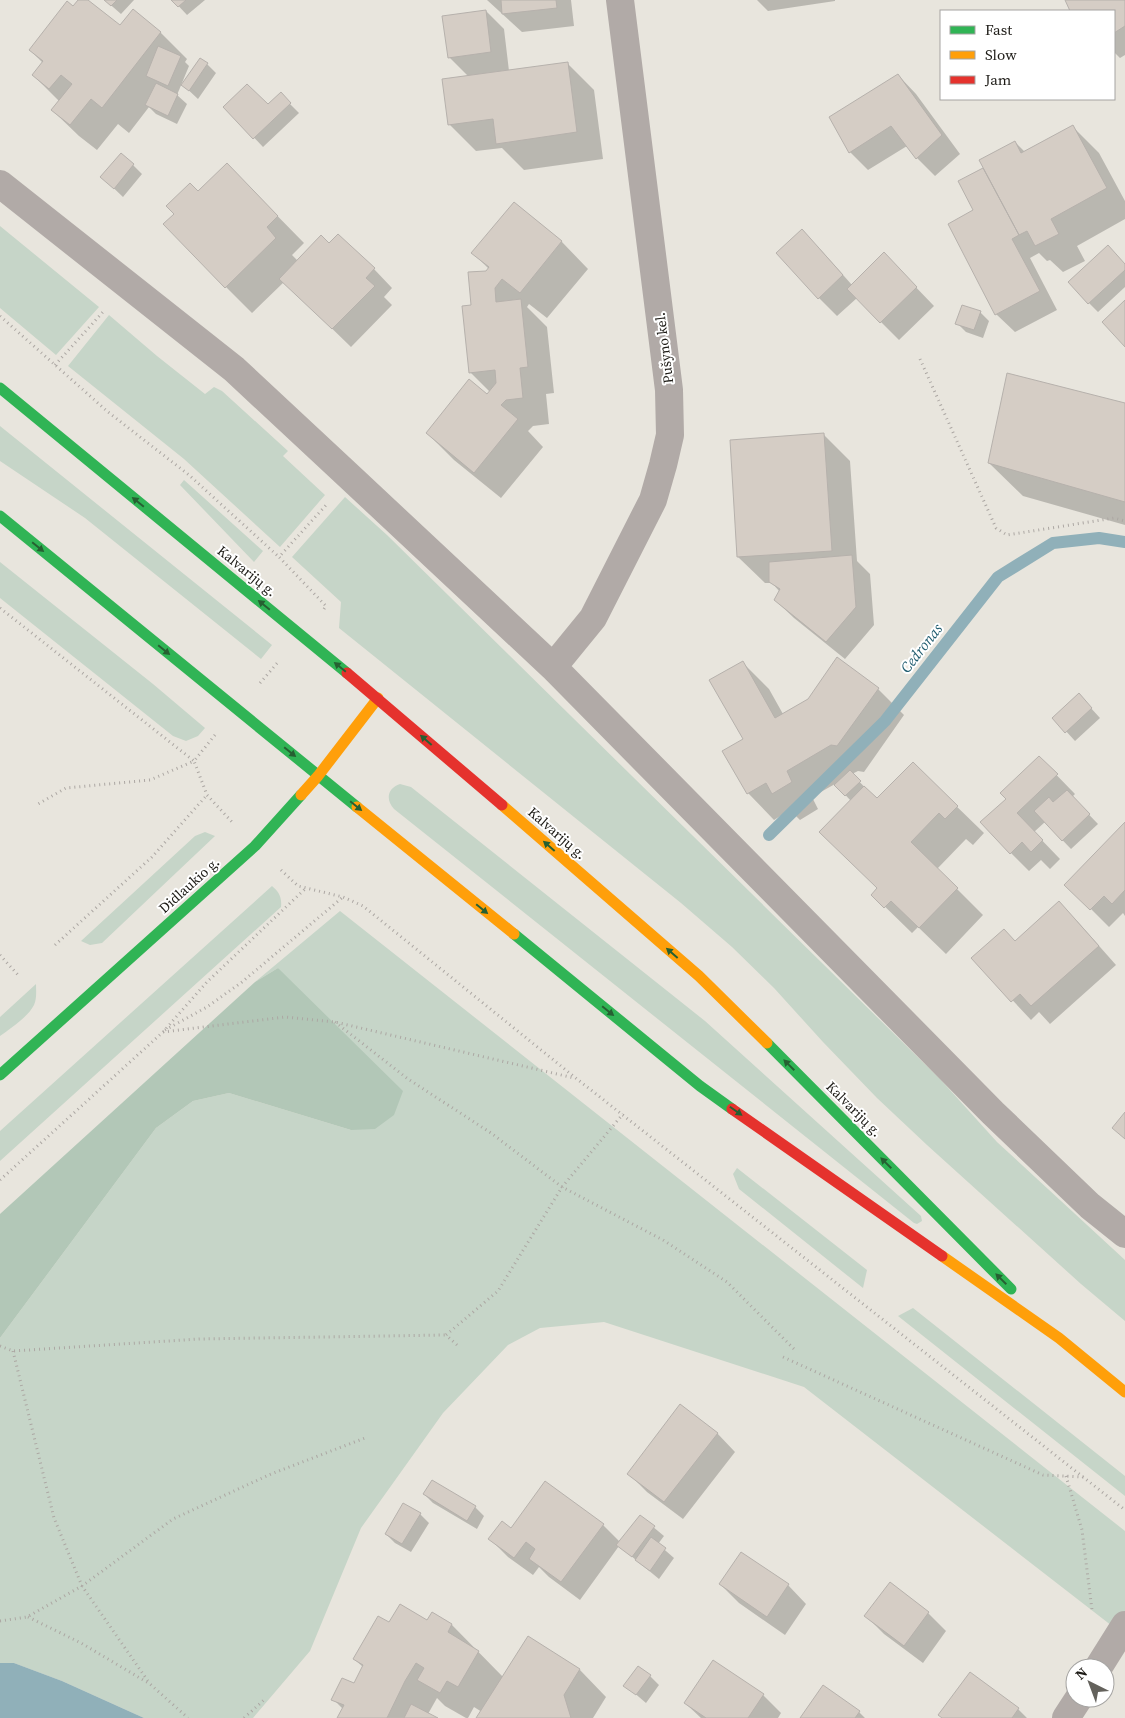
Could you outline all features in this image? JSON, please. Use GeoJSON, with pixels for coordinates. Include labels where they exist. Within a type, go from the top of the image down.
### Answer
{"type":"FeatureCollection","features":[{"type":"Feature","properties":{"kind":"main road","name":"Kalvarijų g."},"geometry":{"type":"LineString","coordinates":[[0,388],[378,698],[699,976],[824,1099],[1059,1338]]}},
{"type":"Feature","properties":{"kind":"main road","name":"Kalvarijų g."},"geometry":{"type":"LineString","coordinates":[[0,516],[700,1086],[1059,1338],[1125,1392]]}},
{"type":"Feature","properties":{"kind":"main road","name":"Didlaukio g."},"geometry":{"type":"LineString","coordinates":[[0,1075],[255,846],[318,776],[378,698]]}},
{"type":"Feature","properties":{"kind":"street","name":"Pušyno kel."},"geometry":{"type":"LineString","coordinates":[[553,667],[593,618],[653,500],[670,435],[669,390],[620,0]]}},
{"type":"Feature","properties":{"kind":"street"},"geometry":{"type":"LineString","coordinates":[[0,184],[234,369],[553,667],[993,1113],[1090,1206],[1125,1234]]}},
{"type":"Feature","properties":{"kind":"street"},"geometry":{"type":"LineString","coordinates":[[1104,1658],[1119,1635]]}},
{"type":"Feature","properties":{"kind":"path"},"geometry":{"type":"LineString","coordinates":[[55,365],[128,285]]}},
{"type":"Feature","properties":{"kind":"path"},"geometry":{"type":"LineString","coordinates":[[0,316],[108,412],[189,475],[279,557]]}},
{"type":"Feature","properties":{"kind":"path"},"geometry":{"type":"LineString","coordinates":[[920,359],[996,528],[1008,534],[1114,518],[1125,521]]}},
{"type":"Feature","properties":{"kind":"path"},"geometry":{"type":"LineString","coordinates":[[288,547],[333,498]]}},
{"type":"Feature","properties":{"kind":"path"},"geometry":{"type":"LineString","coordinates":[[0,608],[194,761],[150,780],[66,788],[38,804]]}},
{"type":"Feature","properties":{"kind":"path"},"geometry":{"type":"LineString","coordinates":[[55,945],[152,857],[207,795]]}},
{"type":"Feature","properties":{"kind":"path"},"geometry":{"type":"LineString","coordinates":[[0,1180],[163,1032],[207,982],[305,889]]}},
{"type":"Feature","properties":{"kind":"path"},"geometry":{"type":"LineString","coordinates":[[163,1032],[206,1007],[242,982],[343,897]]}},
{"type":"Feature","properties":{"kind":"path"},"geometry":{"type":"LineString","coordinates":[[363,906],[577,1079],[1125,1510]]}},
{"type":"Feature","properties":{"kind":"path"},"geometry":{"type":"LineString","coordinates":[[0,955],[18,975]]}},
{"type":"Feature","properties":{"kind":"path"},"geometry":{"type":"LineString","coordinates":[[163,1032],[285,1016],[335,1022],[577,1079]]}},
{"type":"Feature","properties":{"kind":"path"},"geometry":{"type":"LineString","coordinates":[[335,1022],[408,1079],[491,1133],[562,1187],[663,1240],[727,1282],[796,1351]]}},
{"type":"Feature","properties":{"kind":"path"},"geometry":{"type":"LineString","coordinates":[[0,1346],[13,1351],[199,1339],[446,1335],[498,1291],[562,1187],[623,1114]]}},
{"type":"Feature","properties":{"kind":"path"},"geometry":{"type":"LineString","coordinates":[[446,1335],[457,1345]]}},
{"type":"Feature","properties":{"kind":"path"},"geometry":{"type":"LineString","coordinates":[[13,1351],[54,1518],[82,1586],[150,1684]]}},
{"type":"Feature","properties":{"kind":"path"},"geometry":{"type":"LineString","coordinates":[[783,1357],[1043,1475],[1084,1477]]}},
{"type":"Feature","properties":{"kind":"path"},"geometry":{"type":"LineString","coordinates":[[0,1621],[27,1617],[82,1586],[173,1519],[270,1474],[365,1438]]}},
{"type":"Feature","properties":{"kind":"path"},"geometry":{"type":"LineString","coordinates":[[1066,1476],[1082,1530],[1094,1622],[1119,1635]]}},
{"type":"Feature","properties":{"kind":"path"},"geometry":{"type":"LineString","coordinates":[[27,1617],[81,1643],[150,1684],[188,1718]]}},
{"type":"Feature","properties":{"kind":"path"},"geometry":{"type":"LineString","coordinates":[[244,1718],[265,1698]]}},
{"type":"Feature","properties":{"kind":"green space"},"geometry":{"type":"Polygon","coordinates":[[[0,226],[99,307],[56,355],[0,308],[0,226]]]}},
{"type":"Feature","properties":{"kind":"green space"},"geometry":{"type":"Polygon","coordinates":[[[109,315],[205,394],[214,387],[222,391],[288,451],[283,456],[325,495],[280,547],[184,459],[68,366],[109,315]]]}},
{"type":"Feature","properties":{"kind":"green space"},"geometry":{"type":"Polygon","coordinates":[[[0,426],[272,645],[261,659],[85,518],[0,461],[0,426]]]}},
{"type":"Feature","properties":{"kind":"green space"},"geometry":{"type":"Polygon","coordinates":[[[184,480],[263,551],[254,562],[180,485],[184,480]]]}},
{"type":"Feature","properties":{"kind":"green space"},"geometry":{"type":"Polygon","coordinates":[[[345,497],[387,535],[940,1079],[997,1142],[1125,1260],[1125,1321],[1081,1284],[877,1098],[774,988],[732,947],[681,903],[339,628],[341,602],[292,557],[345,497]]]}},
{"type":"Feature","properties":{"kind":"green space"},"geometry":{"type":"Polygon","coordinates":[[[0,562],[205,728],[198,736],[186,741],[173,736],[0,598],[0,562]]]}},
{"type":"Feature","properties":{"kind":"green space"},"geometry":{"type":"Polygon","coordinates":[[[400,784],[411,787],[705,1021],[921,1216],[922,1221],[917,1224],[914,1223],[394,809],[389,801],[389,794],[393,788],[400,784]]]}},
{"type":"Feature","properties":{"kind":"green space"},"geometry":{"type":"Polygon","coordinates":[[[205,832],[215,836],[102,943],[90,945],[81,941],[195,836],[205,832]]]}},
{"type":"Feature","properties":{"kind":"green space"},"geometry":{"type":"Polygon","coordinates":[[[272,886],[280,895],[281,907],[0,1161],[0,1131],[272,886]]]}},
{"type":"Feature","properties":{"kind":"green space"},"geometry":{"type":"Polygon","coordinates":[[[340,911],[1125,1531],[1125,1636],[804,1387],[604,1322],[540,1328],[508,1345],[443,1413],[361,1528],[310,1651],[253,1718],[144,1718],[62,1681],[14,1663],[0,1663],[0,1338],[156,1128],[193,1101],[229,1093],[351,1130],[278,968],[255,982],[340,911]]]}},
{"type":"Feature","properties":{"kind":"green space"},"geometry":{"type":"Polygon","coordinates":[[[278,968],[403,1091],[394,1115],[375,1129],[351,1130],[229,1093],[193,1101],[156,1128],[0,1338],[0,1214],[255,982],[278,968]]]}},
{"type":"Feature","properties":{"kind":"green space"},"geometry":{"type":"Polygon","coordinates":[[[36,984],[36,1000],[28,1014],[0,1036],[0,1017],[36,984]]]}},
{"type":"Feature","properties":{"kind":"green space"},"geometry":{"type":"Polygon","coordinates":[[[737,1168],[867,1270],[863,1288],[739,1189],[733,1174],[737,1168]]]}},
{"type":"Feature","properties":{"kind":"green space"},"geometry":{"type":"Polygon","coordinates":[[[913,1308],[1125,1476],[1125,1496],[898,1316],[913,1308]]]}},
{"type":"Feature","properties":{"kind":"water"},"geometry":{"type":"Polygon","coordinates":[[[0,1663],[14,1663],[62,1681],[144,1718],[0,1718],[0,1663]]]}},
{"type":"Feature","properties":{"kind":"building"},"geometry":{"type":"Polygon","coordinates":[[[78,0],[88,0],[120,25],[133,9],[161,32],[102,108],[91,99],[70,125],[51,110],[72,84],[61,75],[49,89],[32,75],[43,61],[29,50],[67,1],[73,6],[78,0]]]}},
{"type":"Feature","properties":{"kind":"building"},"geometry":{"type":"Polygon","coordinates":[[[104,0],[117,0],[111,6],[104,0]]]}},
{"type":"Feature","properties":{"kind":"building"},"geometry":{"type":"Polygon","coordinates":[[[171,0],[186,0],[178,7],[171,0]]]}},
{"type":"Feature","properties":{"kind":"building"},"geometry":{"type":"Polygon","coordinates":[[[501,0],[556,0],[557,8],[502,14],[501,0]]]}},
{"type":"Feature","properties":{"kind":"building"},"geometry":{"type":"Polygon","coordinates":[[[1065,0],[1125,0],[1125,26],[1115,32],[1115,10],[1070,10],[1065,0]]]}},
{"type":"Feature","properties":{"kind":"building"},"geometry":{"type":"Polygon","coordinates":[[[486,10],[491,52],[448,58],[442,16],[486,10]]]}},
{"type":"Feature","properties":{"kind":"building"},"geometry":{"type":"Polygon","coordinates":[[[158,46],[181,56],[168,86],[146,76],[158,46]]]}},
{"type":"Feature","properties":{"kind":"building"},"geometry":{"type":"Polygon","coordinates":[[[200,58],[208,63],[189,91],[181,85],[200,58]]]}},
{"type":"Feature","properties":{"kind":"building"},"geometry":{"type":"Polygon","coordinates":[[[568,62],[577,132],[496,144],[493,119],[448,125],[442,79],[568,62]]]}},
{"type":"Feature","properties":{"kind":"building"},"geometry":{"type":"Polygon","coordinates":[[[898,74],[942,135],[916,159],[891,126],[849,153],[829,117],[898,74]]]}},
{"type":"Feature","properties":{"kind":"building"},"geometry":{"type":"Polygon","coordinates":[[[156,83],[178,94],[168,116],[145,105],[156,83]]]}},
{"type":"Feature","properties":{"kind":"building"},"geometry":{"type":"Polygon","coordinates":[[[247,84],[268,104],[281,92],[291,103],[253,139],[223,107],[247,84]]]}},
{"type":"Feature","properties":{"kind":"building"},"geometry":{"type":"Polygon","coordinates":[[[1073,125],[1107,188],[1051,219],[1059,234],[1035,246],[1027,231],[1019,235],[979,160],[1015,141],[1021,153],[1073,125]]]}},
{"type":"Feature","properties":{"kind":"building"},"geometry":{"type":"Polygon","coordinates":[[[121,153],[134,164],[114,189],[100,177],[121,153]]]}},
{"type":"Feature","properties":{"kind":"building"},"geometry":{"type":"Polygon","coordinates":[[[227,163],[278,216],[267,227],[276,238],[225,288],[163,224],[174,214],[166,206],[190,183],[198,191],[227,163]]]}},
{"type":"Feature","properties":{"kind":"building"},"geometry":{"type":"Polygon","coordinates":[[[983,168],[1019,235],[1012,239],[1040,291],[995,315],[948,224],[973,210],[958,181],[983,168]]]}},
{"type":"Feature","properties":{"kind":"building"},"geometry":{"type":"Polygon","coordinates":[[[514,202],[562,241],[520,293],[502,279],[495,288],[496,302],[521,299],[528,367],[520,368],[523,398],[506,400],[501,405],[518,419],[474,473],[426,433],[469,379],[487,394],[496,383],[495,370],[469,373],[462,306],[471,305],[468,272],[486,271],[489,267],[471,253],[514,202]]]}},
{"type":"Feature","properties":{"kind":"building"},"geometry":{"type":"Polygon","coordinates":[[[802,229],[843,275],[818,299],[776,253],[802,229]]]}},
{"type":"Feature","properties":{"kind":"building"},"geometry":{"type":"Polygon","coordinates":[[[338,234],[375,268],[366,278],[375,286],[332,329],[279,279],[321,235],[329,243],[338,234]]]}},
{"type":"Feature","properties":{"kind":"building"},"geometry":{"type":"Polygon","coordinates":[[[1108,245],[1125,264],[1125,270],[1088,304],[1068,282],[1108,245]]]}},
{"type":"Feature","properties":{"kind":"building"},"geometry":{"type":"Polygon","coordinates":[[[884,252],[917,287],[880,323],[847,289],[884,252]]]}},
{"type":"Feature","properties":{"kind":"building"},"geometry":{"type":"Polygon","coordinates":[[[1125,300],[1125,347],[1102,322],[1125,300]]]}},
{"type":"Feature","properties":{"kind":"building"},"geometry":{"type":"Polygon","coordinates":[[[962,305],[981,311],[974,330],[955,324],[962,305]]]}},
{"type":"Feature","properties":{"kind":"building"},"geometry":{"type":"Polygon","coordinates":[[[1007,373],[1125,403],[1125,502],[988,463],[1007,373]]]}},
{"type":"Feature","properties":{"kind":"building"},"geometry":{"type":"Polygon","coordinates":[[[824,433],[832,551],[737,557],[730,440],[824,433]]]}},
{"type":"Feature","properties":{"kind":"building"},"geometry":{"type":"Polygon","coordinates":[[[852,555],[856,607],[826,642],[774,600],[780,589],[769,582],[769,562],[852,555]]]}},
{"type":"Feature","properties":{"kind":"building"},"geometry":{"type":"Polygon","coordinates":[[[837,657],[879,688],[837,746],[831,745],[787,771],[792,782],[772,794],[766,783],[747,794],[722,751],[743,739],[709,680],[743,661],[775,718],[808,699],[837,657]]]}},
{"type":"Feature","properties":{"kind":"building"},"geometry":{"type":"Polygon","coordinates":[[[1079,693],[1092,708],[1065,733],[1052,718],[1079,693]]]}},
{"type":"Feature","properties":{"kind":"building"},"geometry":{"type":"Polygon","coordinates":[[[1039,756],[1058,774],[1017,813],[1043,840],[1031,852],[1022,842],[1010,854],[980,822],[1006,799],[1000,793],[1039,756]]]}},
{"type":"Feature","properties":{"kind":"building"},"geometry":{"type":"Polygon","coordinates":[[[913,762],[958,806],[945,819],[939,813],[911,842],[958,888],[919,928],[891,901],[884,908],[871,895],[877,888],[819,832],[864,786],[877,798],[913,762]]]}},
{"type":"Feature","properties":{"kind":"building"},"geometry":{"type":"Polygon","coordinates":[[[850,770],[861,781],[845,796],[834,785],[850,770]]]}},
{"type":"Feature","properties":{"kind":"building"},"geometry":{"type":"Polygon","coordinates":[[[1067,790],[1090,814],[1062,841],[1034,811],[1049,797],[1053,802],[1067,790]]]}},
{"type":"Feature","properties":{"kind":"building"},"geometry":{"type":"Polygon","coordinates":[[[1125,822],[1125,890],[1112,904],[1104,896],[1090,910],[1064,885],[1125,822]]]}},
{"type":"Feature","properties":{"kind":"building"},"geometry":{"type":"Polygon","coordinates":[[[1059,901],[1099,946],[1031,1006],[1020,994],[1011,1002],[971,958],[1004,929],[1015,941],[1059,901]]]}},
{"type":"Feature","properties":{"kind":"building"},"geometry":{"type":"Polygon","coordinates":[[[1125,1112],[1125,1139],[1112,1128],[1125,1112]]]}},
{"type":"Feature","properties":{"kind":"building"},"geometry":{"type":"Polygon","coordinates":[[[680,1404],[718,1433],[664,1502],[627,1474],[680,1404]]]}},
{"type":"Feature","properties":{"kind":"building"},"geometry":{"type":"Polygon","coordinates":[[[432,1480],[476,1506],[467,1521],[423,1494],[432,1480]]]}},
{"type":"Feature","properties":{"kind":"building"},"geometry":{"type":"Polygon","coordinates":[[[545,1481],[604,1524],[561,1582],[529,1559],[535,1549],[526,1542],[514,1558],[488,1539],[502,1521],[511,1528],[545,1481]]]}},
{"type":"Feature","properties":{"kind":"building"},"geometry":{"type":"Polygon","coordinates":[[[403,1503],[421,1513],[402,1544],[385,1534],[403,1503]]]}},
{"type":"Feature","properties":{"kind":"building"},"geometry":{"type":"Polygon","coordinates":[[[640,1515],[655,1526],[632,1557],[616,1545],[640,1515]]]}},
{"type":"Feature","properties":{"kind":"building"},"geometry":{"type":"Polygon","coordinates":[[[651,1537],[666,1548],[650,1571],[635,1560],[651,1537]]]}},
{"type":"Feature","properties":{"kind":"building"},"geometry":{"type":"Polygon","coordinates":[[[741,1552],[789,1584],[767,1617],[719,1584],[741,1552]]]}},
{"type":"Feature","properties":{"kind":"building"},"geometry":{"type":"Polygon","coordinates":[[[890,1582],[929,1612],[904,1646],[864,1616],[890,1582]]]}},
{"type":"Feature","properties":{"kind":"building"},"geometry":{"type":"Polygon","coordinates":[[[400,1604],[427,1620],[432,1612],[452,1624],[448,1632],[479,1651],[458,1687],[447,1681],[440,1693],[417,1680],[424,1668],[416,1663],[387,1718],[337,1718],[344,1705],[331,1700],[342,1678],[354,1683],[363,1665],[353,1659],[378,1616],[389,1622],[400,1604]]]}},
{"type":"Feature","properties":{"kind":"building"},"geometry":{"type":"Polygon","coordinates":[[[528,1636],[580,1669],[564,1695],[571,1718],[476,1718],[528,1636]]]}},
{"type":"Feature","properties":{"kind":"building"},"geometry":{"type":"Polygon","coordinates":[[[713,1660],[764,1694],[748,1718],[706,1718],[684,1703],[713,1660]]]}},
{"type":"Feature","properties":{"kind":"building"},"geometry":{"type":"Polygon","coordinates":[[[638,1666],[651,1675],[636,1695],[623,1686],[638,1666]]]}},
{"type":"Feature","properties":{"kind":"building"},"geometry":{"type":"Polygon","coordinates":[[[970,1672],[1019,1708],[1012,1718],[942,1718],[938,1715],[970,1672]]]}},
{"type":"Feature","properties":{"kind":"building"},"geometry":{"type":"Polygon","coordinates":[[[823,1685],[860,1711],[855,1718],[800,1718],[823,1685]]]}},
{"type":"Feature","properties":{"kind":"building"},"geometry":{"type":"Polygon","coordinates":[[[411,1704],[438,1718],[404,1718],[411,1704]]]}},
{"type":"Feature","properties":{"kind":"waterway","name":"Cedronas"},"geometry":{"type":"LineString","coordinates":[[769,835],[885,721],[998,577],[1053,543],[1099,538],[1125,542]]}},
{"type":"Feature","properties":{"kind":"traffic: fast"},"geometry":{"type":"LineString","coordinates":[[0,388],[347,673]]}},
{"type":"Feature","properties":{"kind":"traffic: fast"},"geometry":{"type":"LineString","coordinates":[[0,516],[357,807]]}},
{"type":"Feature","properties":{"kind":"traffic: fast"},"geometry":{"type":"LineString","coordinates":[[0,1075],[255,846],[301,795]]}},
{"type":"Feature","properties":{"kind":"traffic: fast"},"geometry":{"type":"LineString","coordinates":[[514,934],[700,1086],[732,1109]]}},
{"type":"Feature","properties":{"kind":"traffic: fast"},"geometry":{"type":"LineString","coordinates":[[767,1043],[1011,1289]]}},
{"type":"Feature","properties":{"kind":"traffic: slow"},"geometry":{"type":"LineString","coordinates":[[301,795],[318,776],[378,698]]}},
{"type":"Feature","properties":{"kind":"traffic: slow"},"geometry":{"type":"LineString","coordinates":[[502,805],[699,976],[767,1043]]}},
{"type":"Feature","properties":{"kind":"traffic: slow"},"geometry":{"type":"LineString","coordinates":[[357,807],[514,934]]}},
{"type":"Feature","properties":{"kind":"traffic: slow"},"geometry":{"type":"LineString","coordinates":[[942,1256],[1059,1338],[1125,1392]]}},
{"type":"Feature","properties":{"kind":"traffic: jam"},"geometry":{"type":"LineString","coordinates":[[347,673],[502,805]]}},
{"type":"Feature","properties":{"kind":"traffic: jam"},"geometry":{"type":"LineString","coordinates":[[732,1109],[942,1256]]}}]}
